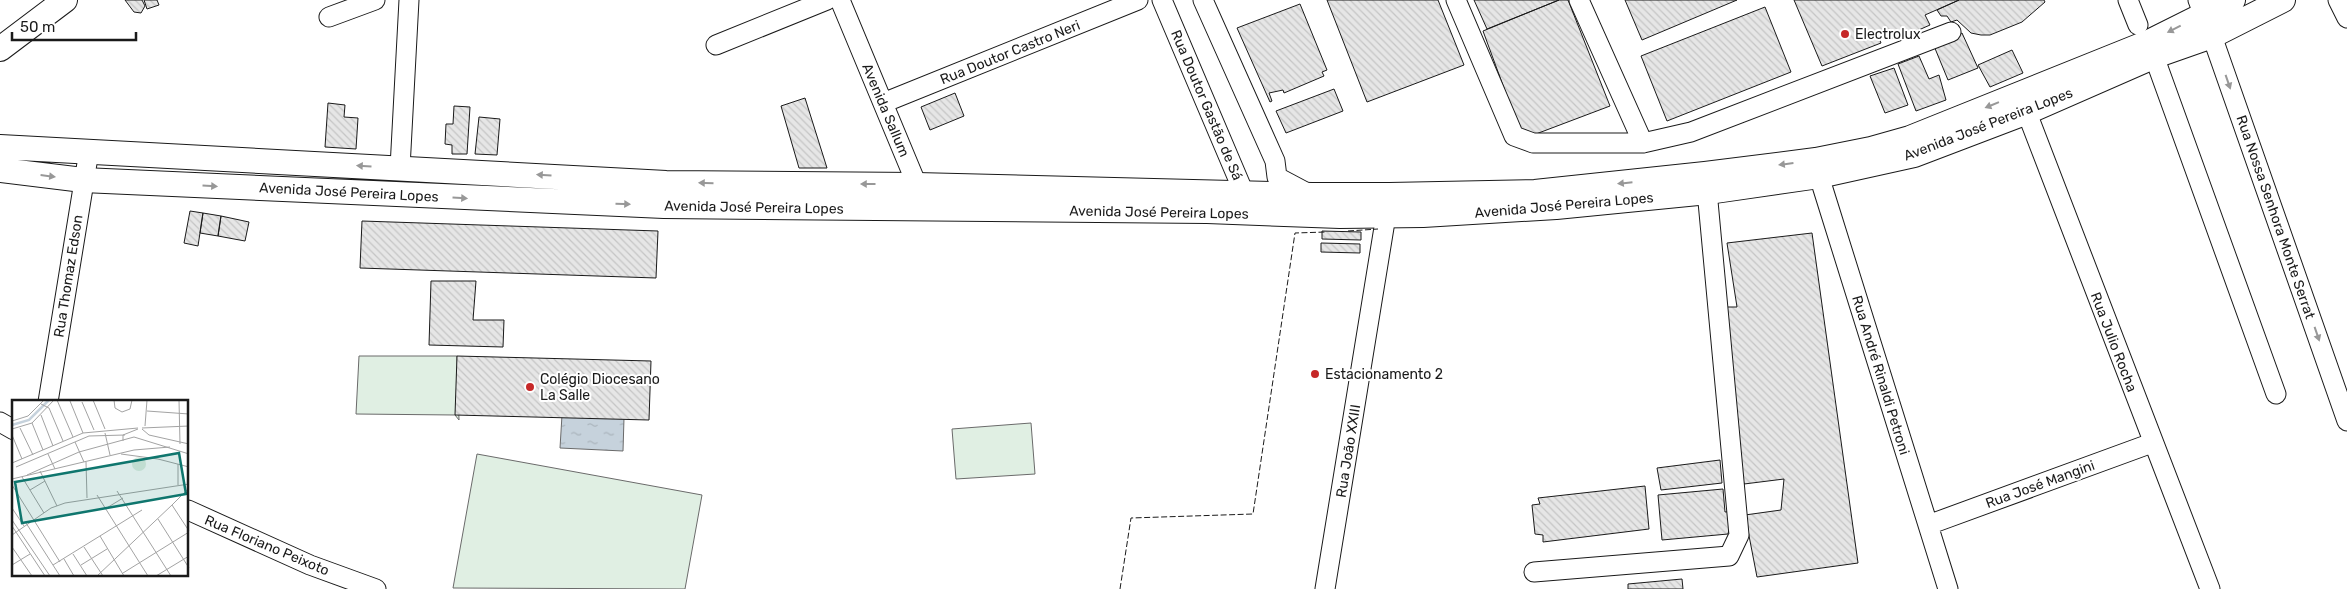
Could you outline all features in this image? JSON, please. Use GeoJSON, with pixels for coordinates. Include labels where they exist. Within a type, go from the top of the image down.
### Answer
{"type":"FeatureCollection","features":[{"type":"Feature","properties":{"kind":"main road"},"geometry":{"type":"LineString","coordinates":[[0,49],[65,0]]}},
{"type":"Feature","properties":{"kind":"main road","name":"Avenida José Pereira Lopes"},"geometry":{"type":"LineString","coordinates":[[0,147],[666,182],[917,185],[1243,203],[1388,205],[1535,192],[1707,183],[1818,168],[1871,149],[2024,103],[2147,41],[2201,6],[2234,0]]}},
{"type":"Feature","properties":{"kind":"main road","name":"Avenida José Pereira Lopes"},"geometry":{"type":"LineString","coordinates":[[2147,41],[2212,36],[2283,0]]}},
{"type":"Feature","properties":{"kind":"main road","name":"Avenida José Pereira Lopes"},"geometry":{"type":"LineString","coordinates":[[0,170],[83,180],[664,206],[947,210],[1243,203]]}},
{"type":"Feature","properties":{"kind":"main road"},"geometry":{"type":"LineString","coordinates":[[664,206],[666,182]]}},
{"type":"Feature","properties":{"kind":"street"},"geometry":{"type":"LineString","coordinates":[[329,17],[375,0]]}},
{"type":"Feature","properties":{"kind":"street"},"geometry":{"type":"LineString","coordinates":[[400,168],[409,0]]}},
{"type":"Feature","properties":{"kind":"street"},"geometry":{"type":"LineString","coordinates":[[716,45],[827,0]]}},
{"type":"Feature","properties":{"kind":"street","name":"Avenida Sallum"},"geometry":{"type":"LineString","coordinates":[[840,0],[917,185],[947,210]]}},
{"type":"Feature","properties":{"kind":"street","name":"Rua Doutor Castro Neri"},"geometry":{"type":"LineString","coordinates":[[883,103],[1138,0]]}},
{"type":"Feature","properties":{"kind":"street","name":"Rua Doutor Gastão de Sá"},"geometry":{"type":"LineString","coordinates":[[1162,0],[1243,203]]}},
{"type":"Feature","properties":{"kind":"street"},"geometry":{"type":"LineString","coordinates":[[1203,0],[1275,161],[1277,177],[1313,205]]}},
{"type":"Feature","properties":{"kind":"street"},"geometry":{"type":"LineString","coordinates":[[1456,0],[1514,136],[1533,142],[1643,143],[1691,132],[1951,32]]}},
{"type":"Feature","properties":{"kind":"street"},"geometry":{"type":"LineString","coordinates":[[1580,0],[1643,143]]}},
{"type":"Feature","properties":{"kind":"street"},"geometry":{"type":"LineString","coordinates":[[2128,0],[2147,41],[2276,394]]}},
{"type":"Feature","properties":{"kind":"street"},"geometry":{"type":"LineString","coordinates":[[2338,0],[2347,18]]}},
{"type":"Feature","properties":{"kind":"street","name":"Rua Nossa Senhora Monte Serrat"},"geometry":{"type":"LineString","coordinates":[[2201,6],[2347,421]]}},
{"type":"Feature","properties":{"kind":"street","name":"Rua Julio Rocha"},"geometry":{"type":"LineString","coordinates":[[2024,103],[2152,443],[2210,589]]}},
{"type":"Feature","properties":{"kind":"street","name":"Rua Thomaz Edson"},"geometry":{"type":"LineString","coordinates":[[48,400],[89,151]]}},
{"type":"Feature","properties":{"kind":"street","name":"Rua André Rinaldi Petroni"},"geometry":{"type":"LineString","coordinates":[[1818,168],[1948,589]]}},
{"type":"Feature","properties":{"kind":"street"},"geometry":{"type":"LineString","coordinates":[[1534,572],[1729,556],[1739,535],[1707,183]]}},
{"type":"Feature","properties":{"kind":"street","name":"Rua João XXIII"},"geometry":{"type":"LineString","coordinates":[[1325,589],[1388,205]]}},
{"type":"Feature","properties":{"kind":"street"},"geometry":{"type":"LineString","coordinates":[[0,422],[12,429]]}},
{"type":"Feature","properties":{"kind":"street","name":"Rua José Mangini"},"geometry":{"type":"LineString","coordinates":[[1928,525],[2152,443]]}},
{"type":"Feature","properties":{"kind":"street","name":"Rua Floriano Peixoto"},"geometry":{"type":"LineString","coordinates":[[189,510],[310,565],[376,589]]}},
{"type":"Feature","properties":{"kind":"green space"},"geometry":{"type":"Polygon","coordinates":[[[359,356],[457,356],[459,420],[455,415],[356,414],[359,356]]]}},
{"type":"Feature","properties":{"kind":"green space"},"geometry":{"type":"Polygon","coordinates":[[[1031,423],[1035,474],[956,479],[952,429],[1031,423]]]}},
{"type":"Feature","properties":{"kind":"green space"},"geometry":{"type":"Polygon","coordinates":[[[477,454],[702,495],[685,589],[453,588],[477,454]]]}},
{"type":"Feature","properties":{"kind":"water"},"geometry":{"type":"Polygon","coordinates":[[[562,415],[624,418],[623,451],[560,448],[562,415]]]}},
{"type":"Feature","properties":{"kind":"building"},"geometry":{"type":"Polygon","coordinates":[[[125,0],[142,0],[145,6],[141,13],[134,12],[125,0]]]}},
{"type":"Feature","properties":{"kind":"building"},"geometry":{"type":"Polygon","coordinates":[[[144,0],[157,0],[159,5],[147,9],[144,0]]]}},
{"type":"Feature","properties":{"kind":"building"},"geometry":{"type":"Polygon","coordinates":[[[1327,0],[1438,0],[1464,65],[1367,102],[1327,0]]]}},
{"type":"Feature","properties":{"kind":"building"},"geometry":{"type":"Polygon","coordinates":[[[1474,0],[1559,0],[1487,29],[1474,0]]]}},
{"type":"Feature","properties":{"kind":"building"},"geometry":{"type":"Polygon","coordinates":[[[1559,0],[1568,0],[1610,106],[1528,137],[1519,129],[1483,31],[1559,0]]]}},
{"type":"Feature","properties":{"kind":"building"},"geometry":{"type":"Polygon","coordinates":[[[1625,0],[1737,0],[1642,40],[1625,0]]]}},
{"type":"Feature","properties":{"kind":"building","name":"Electrolux"},"geometry":{"type":"Polygon","coordinates":[[[1794,0],[1959,0],[1925,15],[1930,25],[1905,36],[1903,33],[1890,39],[1886,32],[1878,36],[1881,43],[1822,66],[1794,0]]]}},
{"type":"Feature","properties":{"kind":"building"},"geometry":{"type":"Polygon","coordinates":[[[1959,0],[2044,0],[2045,2],[2022,22],[1990,35],[1981,35],[1971,33],[1957,20],[1951,22],[1947,16],[1941,16],[1937,10],[1959,0]]]}},
{"type":"Feature","properties":{"kind":"building"},"geometry":{"type":"Polygon","coordinates":[[[1300,4],[1327,70],[1322,72],[1324,76],[1284,93],[1283,90],[1269,93],[1272,101],[1270,102],[1237,28],[1300,4]]]}},
{"type":"Feature","properties":{"kind":"building"},"geometry":{"type":"Polygon","coordinates":[[[1765,7],[1791,72],[1667,121],[1641,56],[1765,7]]]}},
{"type":"Feature","properties":{"kind":"building"},"geometry":{"type":"Polygon","coordinates":[[[1962,33],[1978,68],[1948,80],[1934,46],[1962,33]]]}},
{"type":"Feature","properties":{"kind":"building"},"geometry":{"type":"Polygon","coordinates":[[[2012,50],[2023,73],[1990,87],[1978,65],[2012,50]]]}},
{"type":"Feature","properties":{"kind":"building"},"geometry":{"type":"Polygon","coordinates":[[[1919,56],[1929,79],[1939,75],[1946,100],[1916,111],[1898,64],[1919,56]]]}},
{"type":"Feature","properties":{"kind":"building"},"geometry":{"type":"Polygon","coordinates":[[[1894,68],[1908,105],[1885,113],[1870,76],[1894,68]]]}},
{"type":"Feature","properties":{"kind":"building"},"geometry":{"type":"Polygon","coordinates":[[[1334,89],[1343,111],[1286,133],[1276,111],[1334,89]]]}},
{"type":"Feature","properties":{"kind":"building"},"geometry":{"type":"Polygon","coordinates":[[[955,93],[964,116],[930,130],[921,107],[955,93]]]}},
{"type":"Feature","properties":{"kind":"building"},"geometry":{"type":"Polygon","coordinates":[[[805,98],[827,168],[799,168],[781,106],[805,98]]]}},
{"type":"Feature","properties":{"kind":"building"},"geometry":{"type":"Polygon","coordinates":[[[328,103],[345,105],[344,117],[358,118],[356,149],[325,147],[328,103]]]}},
{"type":"Feature","properties":{"kind":"building"},"geometry":{"type":"Polygon","coordinates":[[[454,106],[470,107],[467,154],[452,154],[452,145],[445,144],[446,124],[453,124],[454,106]]]}},
{"type":"Feature","properties":{"kind":"building"},"geometry":{"type":"Polygon","coordinates":[[[479,117],[500,119],[497,155],[475,154],[479,117]]]}},
{"type":"Feature","properties":{"kind":"building"},"geometry":{"type":"Polygon","coordinates":[[[190,211],[203,213],[198,246],[184,243],[190,211]]]}},
{"type":"Feature","properties":{"kind":"building"},"geometry":{"type":"Polygon","coordinates":[[[203,213],[221,216],[218,236],[200,233],[203,213]]]}},
{"type":"Feature","properties":{"kind":"building"},"geometry":{"type":"Polygon","coordinates":[[[221,216],[249,222],[245,241],[218,236],[221,216]]]}},
{"type":"Feature","properties":{"kind":"building"},"geometry":{"type":"Polygon","coordinates":[[[362,221],[658,231],[656,278],[360,268],[362,221]]]}},
{"type":"Feature","properties":{"kind":"building"},"geometry":{"type":"Polygon","coordinates":[[[1322,231],[1361,232],[1361,240],[1322,239],[1322,231]]]}},
{"type":"Feature","properties":{"kind":"building"},"geometry":{"type":"Polygon","coordinates":[[[1812,233],[1858,563],[1757,577],[1745,515],[1781,510],[1784,479],[1744,484],[1710,307],[1737,307],[1727,243],[1812,233]]]}},
{"type":"Feature","properties":{"kind":"building"},"geometry":{"type":"Polygon","coordinates":[[[1321,243],[1360,244],[1360,253],[1321,252],[1321,243]]]}},
{"type":"Feature","properties":{"kind":"building"},"geometry":{"type":"Polygon","coordinates":[[[431,281],[476,281],[473,320],[504,320],[503,347],[429,345],[431,281]]]}},
{"type":"Feature","properties":{"kind":"building"},"geometry":{"type":"Polygon","coordinates":[[[457,356],[651,361],[649,420],[455,415],[457,356]]]}},
{"type":"Feature","properties":{"kind":"building"},"geometry":{"type":"Polygon","coordinates":[[[1720,460],[1722,483],[1661,490],[1657,468],[1720,460]]]}},
{"type":"Feature","properties":{"kind":"building"},"geometry":{"type":"Polygon","coordinates":[[[1645,486],[1649,529],[1543,542],[1543,535],[1535,534],[1532,505],[1540,504],[1538,498],[1645,486]]]}},
{"type":"Feature","properties":{"kind":"building"},"geometry":{"type":"Polygon","coordinates":[[[1723,489],[1725,512],[1734,511],[1736,529],[1729,529],[1728,534],[1662,540],[1658,495],[1723,489]]]}},
{"type":"Feature","properties":{"kind":"building"},"geometry":{"type":"Polygon","coordinates":[[[1682,579],[1683,589],[1628,589],[1628,584],[1682,579]]]}},
{"type":"Feature","properties":{"kind":"fence"},"geometry":{"type":"LineString","coordinates":[[1348,231],[1378,229]]}},
{"type":"Feature","properties":{"kind":"fence"},"geometry":{"type":"LineString","coordinates":[[1120,589],[1131,518],[1253,514],[1295,233],[1326,232]]}},
{"type":"Feature","properties":{"kind":"place","name":"Electrolux"},"geometry":{"type":"Point","coordinates":[1845,34]}},
{"type":"Feature","properties":{"kind":"place","name":"Estacionamento 2"},"geometry":{"type":"Point","coordinates":[1315,374]}},
{"type":"Feature","properties":{"kind":"place","name":"Colégio Diocesano La Salle"},"geometry":{"type":"Point","coordinates":[530,387]}}]}
